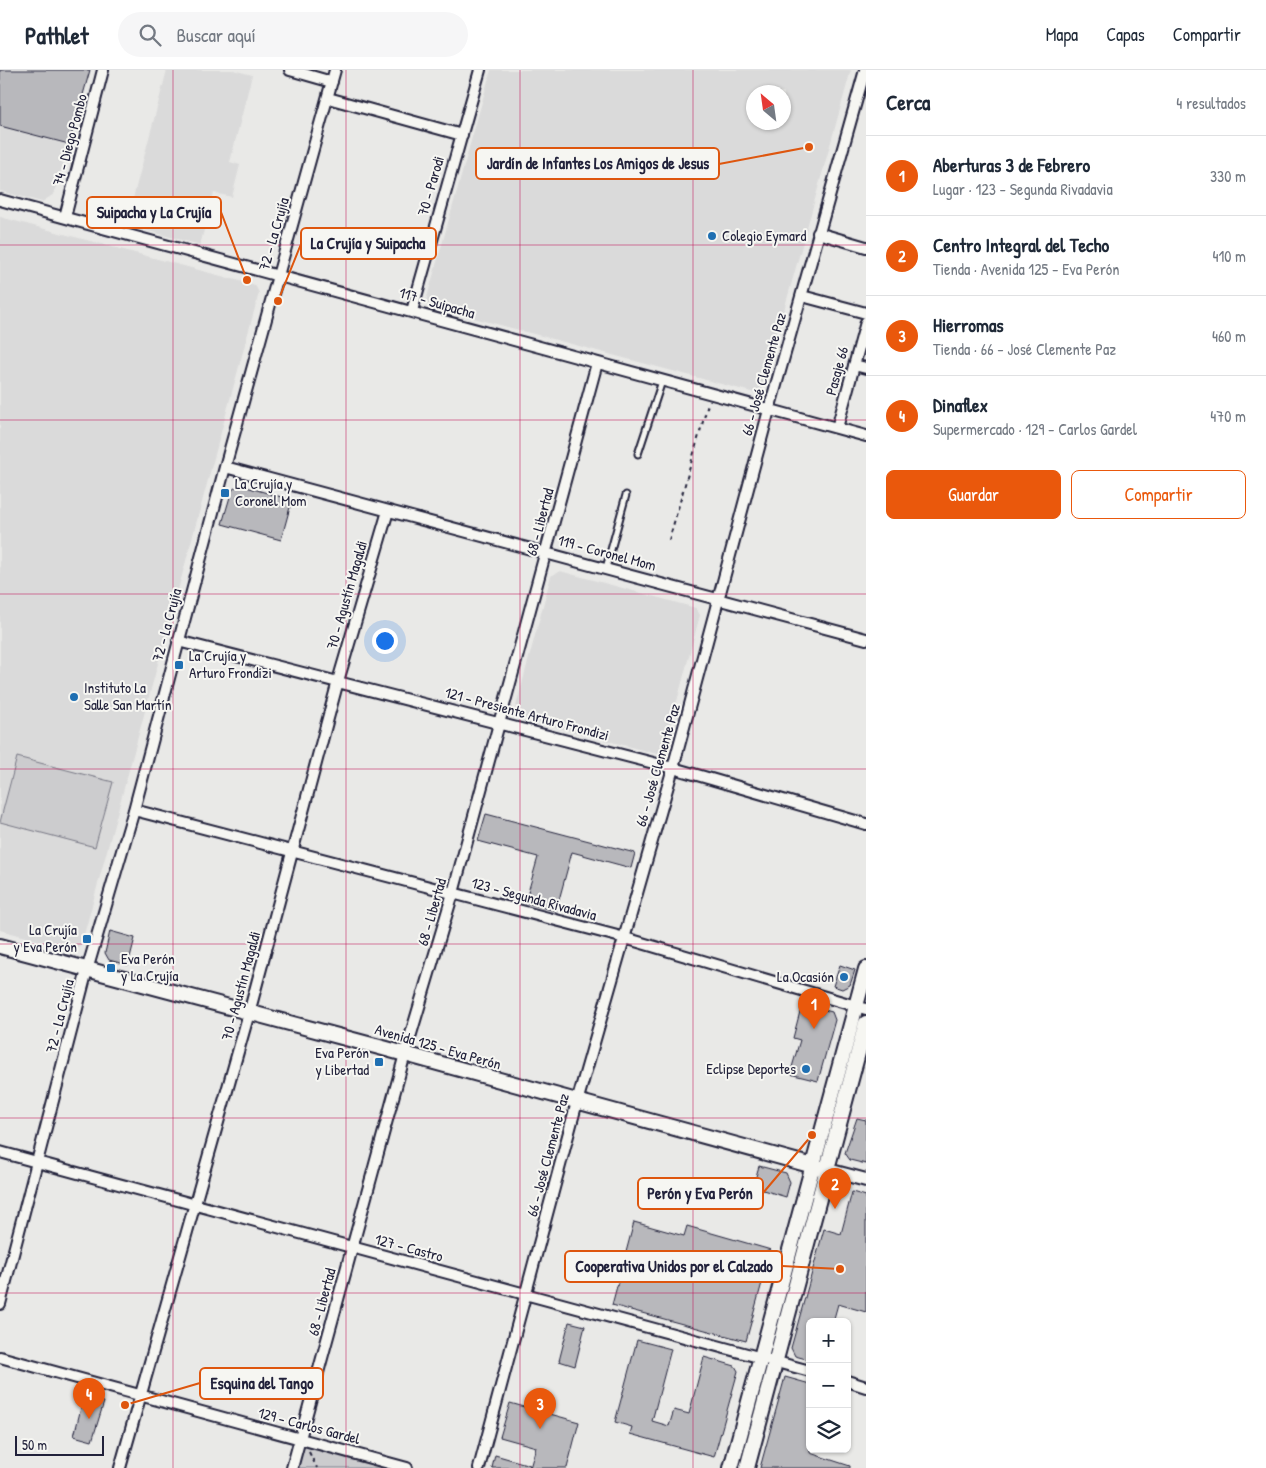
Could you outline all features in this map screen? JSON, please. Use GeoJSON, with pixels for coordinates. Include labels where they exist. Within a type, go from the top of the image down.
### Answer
{"type":"FeatureCollection","features":[{"type":"Feature","properties":{"kind":"main road","name":"Avenida 125 - Eva Perón"},"geometry":{"type":"LineString","coordinates":[[0,946],[405,1054],[828,1170]]}},
{"type":"Feature","properties":{"kind":"main road"},"geometry":{"type":"LineString","coordinates":[[731,1468],[814,1166],[861,1008],[866,968]]}},
{"type":"Feature","properties":{"kind":"main road"},"geometry":{"type":"LineString","coordinates":[[747,1468],[866,1023]]}},
{"type":"Feature","properties":{"kind":"street","name":"74 - Diego Pombo"},"geometry":{"type":"LineString","coordinates":[[65,217],[104,70]]}},
{"type":"Feature","properties":{"kind":"street"},"geometry":{"type":"LineString","coordinates":[[290,70],[332,82]]}},
{"type":"Feature","properties":{"kind":"street","name":"72 - La Crujía"},"geometry":{"type":"LineString","coordinates":[[0,1304],[87,970],[134,810],[225,467],[335,70]]}},
{"type":"Feature","properties":{"kind":"street","name":"70 - Parodi"},"geometry":{"type":"LineString","coordinates":[[412,311],[480,70]]}},
{"type":"Feature","properties":{"kind":"street","name":"66 - José Clemente Paz"},"geometry":{"type":"LineString","coordinates":[[478,1468],[577,1102],[720,600],[769,410],[818,233],[864,85],[865,70]]}},
{"type":"Feature","properties":{"kind":"street"},"geometry":{"type":"LineString","coordinates":[[328,98],[462,135]]}},
{"type":"Feature","properties":{"kind":"street","name":"117 - Suipacha"},"geometry":{"type":"LineString","coordinates":[[0,200],[866,436]]}},
{"type":"Feature","properties":{"kind":"street"},"geometry":{"type":"LineString","coordinates":[[818,233],[866,247]]}},
{"type":"Feature","properties":{"kind":"street"},"geometry":{"type":"LineString","coordinates":[[802,296],[866,313]]}},
{"type":"Feature","properties":{"kind":"street","name":"Pasaje 66"},"geometry":{"type":"LineString","coordinates":[[837,428],[866,322]]}},
{"type":"Feature","properties":{"kind":"street","name":"68 - Libertad"},"geometry":{"type":"LineString","coordinates":[[292,1468],[405,1054],[453,893],[498,722],[548,552],[597,363]]}},
{"type":"Feature","properties":{"kind":"street"},"geometry":{"type":"LineString","coordinates":[[854,365],[866,368]]}},
{"type":"Feature","properties":{"kind":"street","name":"119 - Coronel Mom"},"geometry":{"type":"LineString","coordinates":[[225,467],[548,552],[866,639]]}},
{"type":"Feature","properties":{"kind":"street","name":"70 - Agustín Magaldi"},"geometry":{"type":"LineString","coordinates":[[120,1468],[249,1013],[338,681],[388,510]]}},
{"type":"Feature","properties":{"kind":"street","name":"121 - Presiente Arturo Frondizi"},"geometry":{"type":"LineString","coordinates":[[178,641],[673,768],[866,824]]}},
{"type":"Feature","properties":{"kind":"street","name":"123 - Segunda Rivadavia"},"geometry":{"type":"LineString","coordinates":[[134,810],[625,938],[861,1008]]}},
{"type":"Feature","properties":{"kind":"street","name":"127 - Castro"},"geometry":{"type":"LineString","coordinates":[[0,1152],[194,1206],[806,1370]]}},
{"type":"Feature","properties":{"kind":"street","name":"Avenida 125 - Eva Perón"},"geometry":{"type":"LineString","coordinates":[[828,1170],[866,1180]]}},
{"type":"Feature","properties":{"kind":"street","name":"129 - Carlos Gardel"},"geometry":{"type":"LineString","coordinates":[[0,1357],[407,1468]]}},
{"type":"Feature","properties":{"kind":"street"},"geometry":{"type":"LineString","coordinates":[[851,1383],[866,1387]]}},
{"type":"Feature","properties":{"kind":"lane"},"geometry":{"type":"LineString","coordinates":[[638,454],[662,381]]}},
{"type":"Feature","properties":{"kind":"lane"},"geometry":{"type":"LineString","coordinates":[[606,568],[626,495]]}},
{"type":"Feature","properties":{"kind":"path"},"geometry":{"type":"LineString","coordinates":[[669,540],[711,394]]}},
{"type":"Feature","properties":{"kind":"path"},"geometry":{"type":"LineString","coordinates":[[309,1452],[317,1468]]}},
{"type":"Feature","properties":{"kind":"shaded area"},"geometry":{"type":"Polygon","coordinates":[[[0,70],[90,71],[54,194],[42,202],[0,191],[0,70]]]}},
{"type":"Feature","properties":{"kind":"shaded area"},"geometry":{"type":"Polygon","coordinates":[[[167,70],[233,70],[252,75],[230,162],[240,165],[232,197],[214,193],[200,245],[126,225],[167,70]]]}},
{"type":"Feature","properties":{"kind":"shaded area"},"geometry":{"type":"Polygon","coordinates":[[[491,70],[851,70],[762,389],[755,393],[429,306],[426,301],[491,70]]]}},
{"type":"Feature","properties":{"kind":"shaded area","name":"Instituto La Salle San Martín"},"geometry":{"type":"Polygon","coordinates":[[[0,217],[255,285],[259,293],[81,946],[74,950],[0,930],[0,217]]]}},
{"type":"Feature","properties":{"kind":"shaded area"},"geometry":{"type":"Polygon","coordinates":[[[560,571],[696,608],[700,615],[664,750],[657,754],[519,717],[515,710],[551,576],[560,571]]]}},
{"type":"Feature","properties":{"kind":"shaded area"},"geometry":{"type":"Polygon","coordinates":[[[17,757],[113,782],[95,847],[0,822],[17,757]]]}},
{"type":"Feature","properties":{"kind":"shaded area"},"geometry":{"type":"Polygon","coordinates":[[[300,1440],[407,1468],[292,1468],[300,1440]]]}},
{"type":"Feature","properties":{"kind":"building"},"geometry":{"type":"Polygon","coordinates":[[[0,70],[90,70],[69,144],[0,126],[0,70]]]}},
{"type":"Feature","properties":{"kind":"building"},"geometry":{"type":"Polygon","coordinates":[[[239,485],[292,500],[281,540],[222,524],[232,490],[239,485]]]}},
{"type":"Feature","properties":{"kind":"building"},"geometry":{"type":"Polygon","coordinates":[[[486,814],[635,853],[631,868],[572,852],[556,911],[525,903],[538,857],[478,841],[486,814]]]}},
{"type":"Feature","properties":{"kind":"building"},"geometry":{"type":"Polygon","coordinates":[[[110,931],[135,938],[128,965],[109,960],[105,953],[110,931]]]}},
{"type":"Feature","properties":{"kind":"building","name":"La Ocasión"},"geometry":{"type":"Polygon","coordinates":[[[840,965],[855,970],[850,985],[842,989],[833,986],[840,965]]]}},
{"type":"Feature","properties":{"kind":"building"},"geometry":{"type":"Polygon","coordinates":[[[802,1004],[832,1012],[835,1020],[818,1081],[790,1074],[800,1040],[793,1038],[802,1004]]]}},
{"type":"Feature","properties":{"kind":"building"},"geometry":{"type":"Polygon","coordinates":[[[857,1118],[866,1120],[866,1164],[850,1160],[845,1153],[857,1118]]]}},
{"type":"Feature","properties":{"kind":"building"},"geometry":{"type":"Polygon","coordinates":[[[759,1166],[786,1173],[790,1182],[786,1197],[753,1187],[759,1166]]]}},
{"type":"Feature","properties":{"kind":"building"},"geometry":{"type":"Polygon","coordinates":[[[852,1192],[866,1196],[866,1312],[838,1304],[834,1318],[806,1318],[806,1359],[795,1356],[791,1348],[824,1229],[841,1234],[852,1192]]]}},
{"type":"Feature","properties":{"kind":"building"},"geometry":{"type":"Polygon","coordinates":[[[634,1222],[684,1236],[687,1226],[771,1250],[746,1341],[612,1305],[634,1222]]]}},
{"type":"Feature","properties":{"kind":"building"},"geometry":{"type":"Polygon","coordinates":[[[569,1322],[585,1326],[575,1366],[559,1361],[569,1322]]]}},
{"type":"Feature","properties":{"kind":"building"},"geometry":{"type":"Polygon","coordinates":[[[637,1340],[671,1349],[652,1421],[669,1426],[674,1410],[689,1414],[704,1357],[735,1366],[738,1371],[714,1457],[630,1434],[632,1427],[615,1422],[637,1340]]]}},
{"type":"Feature","properties":{"kind":"building"},"geometry":{"type":"Polygon","coordinates":[[[785,1377],[806,1383],[806,1453],[850,1466],[850,1468],[760,1468],[785,1377]]]}},
{"type":"Feature","properties":{"kind":"building"},"geometry":{"type":"Polygon","coordinates":[[[84,1396],[104,1402],[92,1441],[74,1436],[84,1396]]]}},
{"type":"Feature","properties":{"kind":"building"},"geometry":{"type":"Polygon","coordinates":[[[510,1403],[579,1422],[567,1468],[530,1468],[536,1447],[500,1437],[510,1403]]]}},
{"type":"Feature","properties":{"kind":"building"},"geometry":{"type":"Polygon","coordinates":[[[495,1455],[530,1465],[529,1468],[492,1468],[495,1455]]]}},
{"type":"Feature","properties":{"kind":"place","name":"Jardín de Infantes Los Amigos de Jesus"},"geometry":{"type":"Point","coordinates":[809,147]}},
{"type":"Feature","properties":{"kind":"place","name":"Colegio Eymard"},"geometry":{"type":"Point","coordinates":[712,236]}},
{"type":"Feature","properties":{"kind":"place","name":"Suipacha y La Crujía"},"geometry":{"type":"Point","coordinates":[247,280]}},
{"type":"Feature","properties":{"kind":"place","name":"La Crujía y Suipacha"},"geometry":{"type":"Point","coordinates":[278,301]}},
{"type":"Feature","properties":{"kind":"place","name":"La Crujía y Coronel Mom"},"geometry":{"type":"Point","coordinates":[225,493]}},
{"type":"Feature","properties":{"kind":"place","name":"La Crujía y Arturo Frondizi"},"geometry":{"type":"Point","coordinates":[179,665]}},
{"type":"Feature","properties":{"kind":"place","name":"Instituto La Salle San Martín"},"geometry":{"type":"Point","coordinates":[74,697]}},
{"type":"Feature","properties":{"kind":"place","name":"La Crujía y Eva Perón"},"geometry":{"type":"Point","coordinates":[87,939]}},
{"type":"Feature","properties":{"kind":"place","name":"Eva Perón y La Crujía"},"geometry":{"type":"Point","coordinates":[111,968]}},
{"type":"Feature","properties":{"kind":"place","name":"La Ocasión"},"geometry":{"type":"Point","coordinates":[844,977]}},
{"type":"Feature","properties":{"kind":"place","name":"Aberturas 3 de Febrero"},"geometry":{"type":"Point","coordinates":[814,1029]}},
{"type":"Feature","properties":{"kind":"place","name":"Eva Perón y Libertad"},"geometry":{"type":"Point","coordinates":[379,1062]}},
{"type":"Feature","properties":{"kind":"place","name":"Eclipse Deportes"},"geometry":{"type":"Point","coordinates":[806,1069]}},
{"type":"Feature","properties":{"kind":"place","name":"Perón y Eva Perón"},"geometry":{"type":"Point","coordinates":[812,1135]}},
{"type":"Feature","properties":{"kind":"place","name":"Centro Integral del Techo"},"geometry":{"type":"Point","coordinates":[835,1209]}},
{"type":"Feature","properties":{"kind":"place","name":"Cooperativa Unidos por el Calzado"},"geometry":{"type":"Point","coordinates":[840,1269]}},
{"type":"Feature","properties":{"kind":"place","name":"Esquina del Tango"},"geometry":{"type":"Point","coordinates":[125,1405]}},
{"type":"Feature","properties":{"kind":"place","name":"Dinaflex"},"geometry":{"type":"Point","coordinates":[89,1419]}},
{"type":"Feature","properties":{"kind":"place","name":"Hierromas"},"geometry":{"type":"Point","coordinates":[540,1429]}}]}
